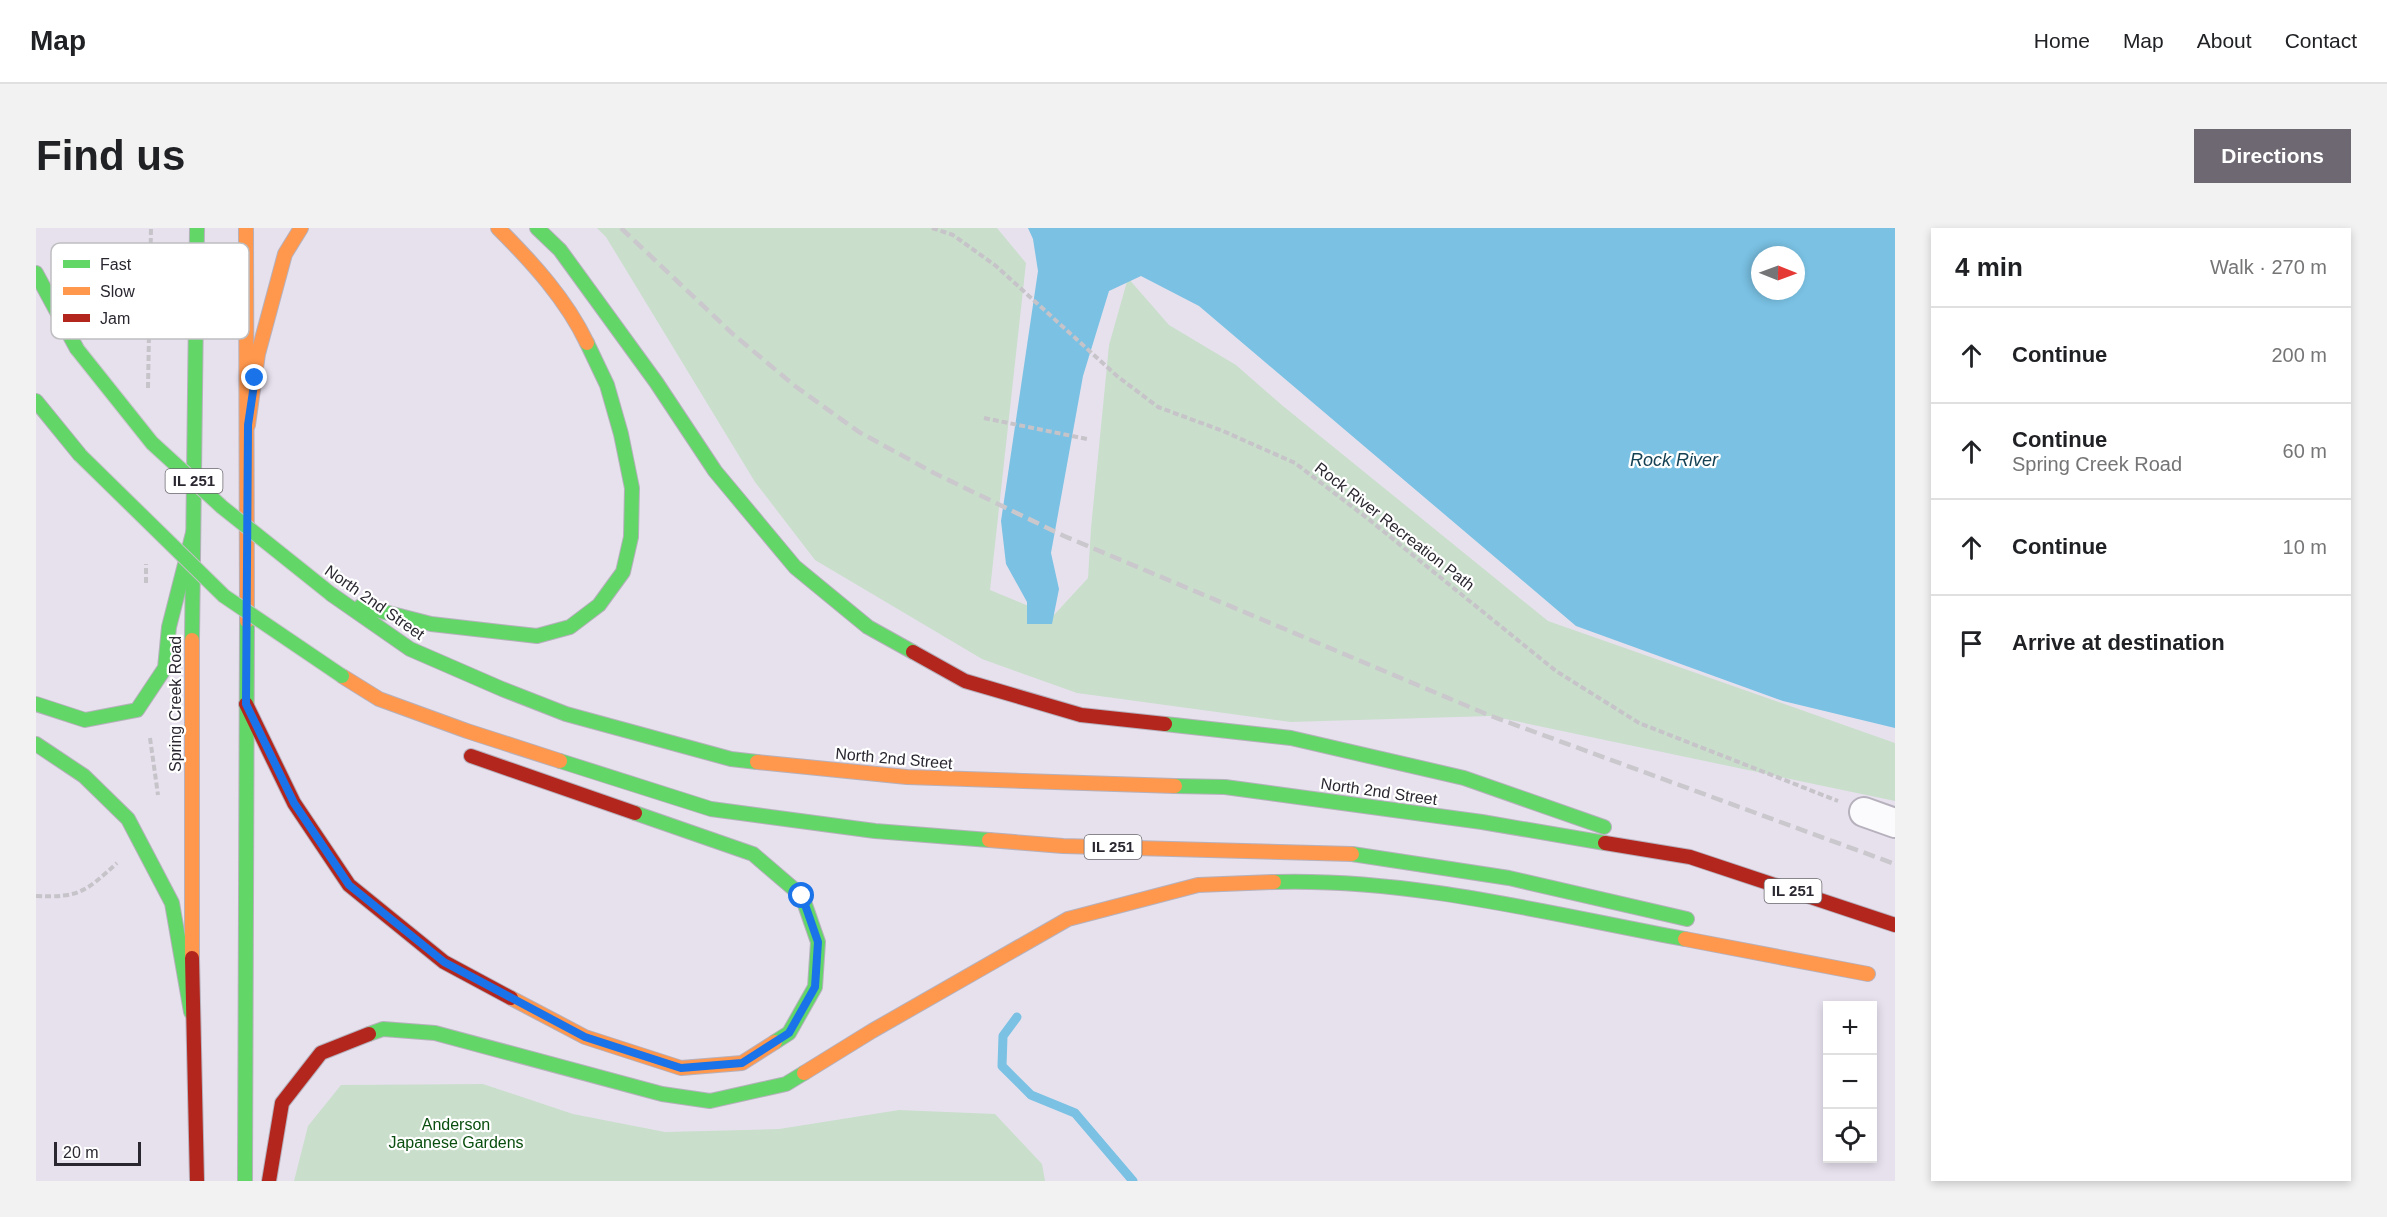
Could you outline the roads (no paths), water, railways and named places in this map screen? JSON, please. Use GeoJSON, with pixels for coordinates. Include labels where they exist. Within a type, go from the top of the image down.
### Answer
{"type":"FeatureCollection","features":[{"type":"Feature","properties":{"kind":"main road","name":"Spring Creek Road"},"geometry":{"type":"LineString","coordinates":[[197,228],[197,243]]}},
{"type":"Feature","properties":{"kind":"main road"},"geometry":{"type":"LineString","coordinates":[[246,228],[246,243]]}},
{"type":"Feature","properties":{"kind":"main road"},"geometry":{"type":"LineString","coordinates":[[248,425],[258,354],[285,254],[301,228]]}},
{"type":"Feature","properties":{"kind":"main road"},"geometry":{"type":"LineString","coordinates":[[337,598],[431,624],[537,636],[570,627],[599,605],[623,572],[631,537],[632,488],[608,385],[582,333],[558,295],[527,257],[498,228]]}},
{"type":"Feature","properties":{"kind":"main road"},"geometry":{"type":"LineString","coordinates":[[537,228],[560,250],[656,382],[715,471],[795,567],[868,627],[965,681],[1081,715],[1291,738],[1464,778],[1690,857]]}},
{"type":"Feature","properties":{"kind":"main road"},"geometry":{"type":"LineString","coordinates":[[36,273],[51,301]]}},
{"type":"Feature","properties":{"kind":"main road","name":"North 2nd Street"},"geometry":{"type":"LineString","coordinates":[[36,298],[51,317]]}},
{"type":"Feature","properties":{"kind":"main road","name":"North 2nd Street"},"geometry":{"type":"LineString","coordinates":[[69,339],[152,443],[222,507],[337,598],[410,650],[502,690],[566,714],[730,759],[907,777],[1225,787],[1482,822],[1690,857],[1895,925]]}},
{"type":"Feature","properties":{"kind":"main road"},"geometry":{"type":"LineString","coordinates":[[72,339],[77,349]]}},
{"type":"Feature","properties":{"kind":"main road","name":"Spring Creek Road"},"geometry":{"type":"LineString","coordinates":[[196,339],[191,1012],[197,1181]]}},
{"type":"Feature","properties":{"kind":"main road"},"geometry":{"type":"LineString","coordinates":[[245,1181],[247,339]]}},
{"type":"Feature","properties":{"kind":"main road","name":"IL 251"},"geometry":{"type":"LineString","coordinates":[[36,400],[80,454],[224,596],[379,699],[466,731],[711,809],[875,831],[1063,846],[1342,852],[1509,878],[1668,914],[1701,924]]}},
{"type":"Feature","properties":{"kind":"main road"},"geometry":{"type":"LineString","coordinates":[[36,409],[51,420]]}},
{"type":"Feature","properties":{"kind":"main road"},"geometry":{"type":"LineString","coordinates":[[36,704],[85,720],[137,710],[165,668],[169,627],[193,533]]}},
{"type":"Feature","properties":{"kind":"main road"},"geometry":{"type":"LineString","coordinates":[[379,699],[416,726]]}},
{"type":"Feature","properties":{"kind":"main road"},"geometry":{"type":"LineString","coordinates":[[246,704],[294,803],[349,885],[444,962],[585,1037],[681,1068],[742,1063],[789,1033],[815,987],[818,942],[802,896],[753,854],[454,750]]}},
{"type":"Feature","properties":{"kind":"main road"},"geometry":{"type":"LineString","coordinates":[[36,744],[84,776],[128,819],[172,903],[191,1012]]}},
{"type":"Feature","properties":{"kind":"main road"},"geometry":{"type":"LineString","coordinates":[[269,1181],[282,1103],[321,1053],[383,1029],[435,1032],[662,1094],[710,1101],[786,1083],[1068,919],[1198,885],[1319,881],[1434,892],[1873,975],[1735,934]]}},
{"type":"Feature","properties":{"kind":"street"},"geometry":{"type":"LineString","coordinates":[[1864,812],[1895,823]]}},
{"type":"Feature","properties":{"kind":"water","name":"Rock River"},"geometry":{"type":"Polygon","coordinates":[[[1028,228],[1895,228],[1895,728],[1783,701],[1576,626],[1199,306],[1141,276],[1109,291],[1083,376],[1051,553],[1059,589],[1052,624],[1027,624],[1027,602],[1006,564],[1001,521],[1038,271],[1033,239],[1028,228]]]}},
{"type":"Feature","properties":{"kind":"waterway"},"geometry":{"type":"LineString","coordinates":[[1017,1017],[1003,1036],[1002,1066],[1031,1095],[1075,1113],[1133,1181]]}},
{"type":"Feature","properties":{"kind":"railway"},"geometry":{"type":"LineString","coordinates":[[621,228],[734,335],[795,386],[859,432],[934,473],[1064,536],[1491,716],[1895,864]]}},
{"type":"Feature","properties":{"kind":"park label","name":"Anderson Japanese Gardens"},"geometry":{"type":"Point","coordinates":[456,1133]}}]}
